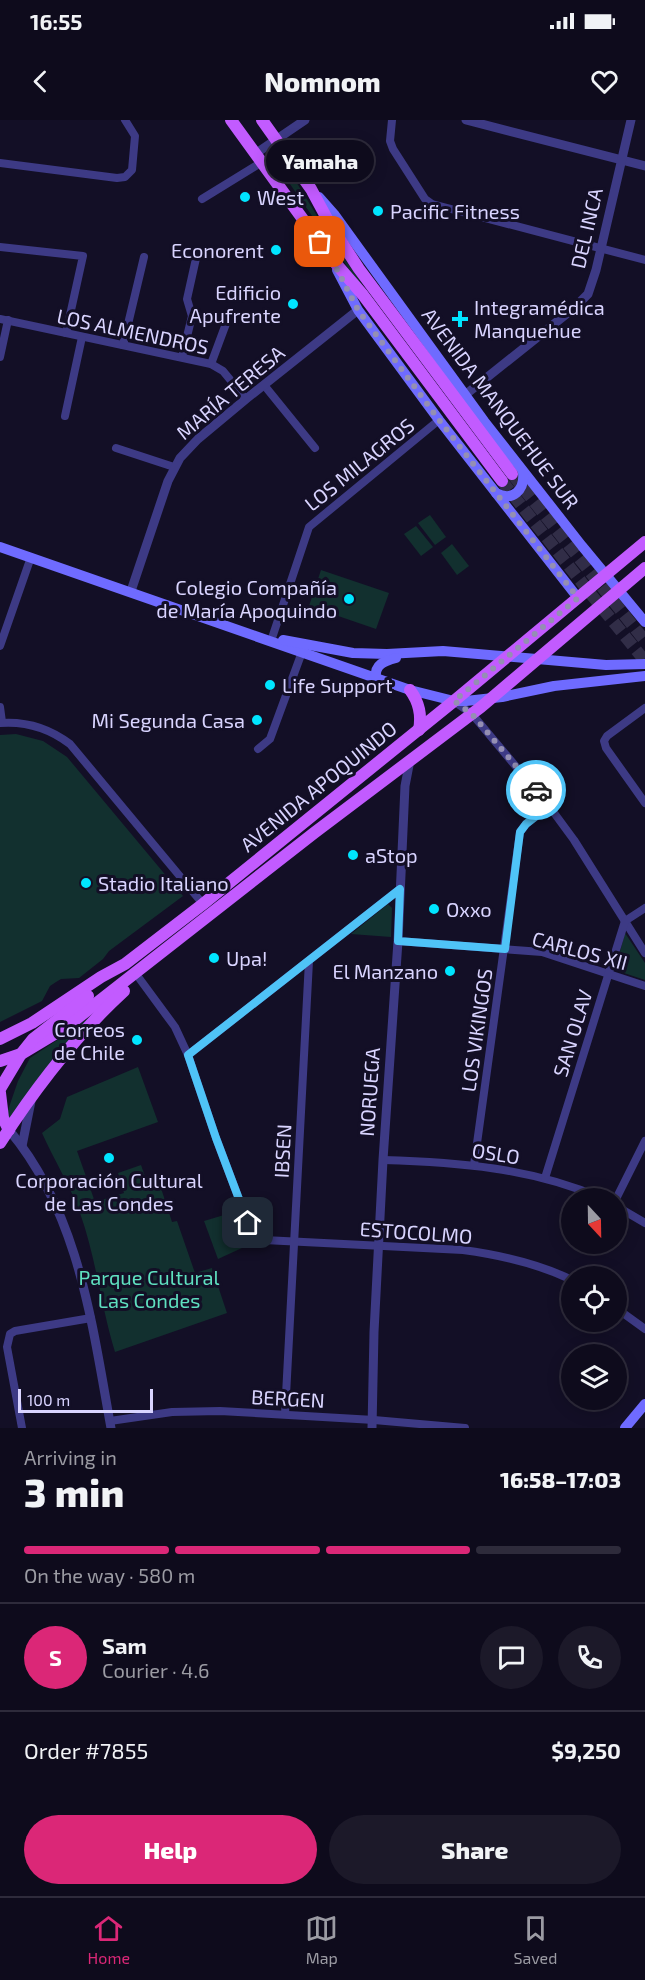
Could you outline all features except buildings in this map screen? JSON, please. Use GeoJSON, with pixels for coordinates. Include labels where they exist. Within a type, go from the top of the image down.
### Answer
{"type":"FeatureCollection","features":[{"type":"Feature","properties":{"kind":"main road","name":"AVENIDA MANQUEHUE SUR"},"geometry":{"type":"LineString","coordinates":[[231,120],[331,258],[512,476],[606,575],[645,622]]}},
{"type":"Feature","properties":{"kind":"main road","name":"AVENIDA MANQUEHUE SUR"},"geometry":{"type":"LineString","coordinates":[[262,120],[311,189],[334,214],[465,394],[512,476]]}},
{"type":"Feature","properties":{"kind":"main road","name":"AVENIDA MANQUEHUE SUR"},"geometry":{"type":"LineString","coordinates":[[311,189],[331,226],[359,269],[512,476]]}},
{"type":"Feature","properties":{"kind":"main road","name":"AVENIDA MANQUEHUE SUR"},"geometry":{"type":"LineString","coordinates":[[331,258],[358,310],[439,420],[578,598]]}},
{"type":"Feature","properties":{"kind":"main road"},"geometry":{"type":"LineString","coordinates":[[495,493],[504,496],[514,495],[522,487],[512,476]]}},
{"type":"Feature","properties":{"kind":"main road","name":"AVENIDA APOQUINDO"},"geometry":{"type":"LineString","coordinates":[[0,1039],[32,1023],[100,977],[125,964],[203,904],[419,730],[645,542]]}},
{"type":"Feature","properties":{"kind":"main road"},"geometry":{"type":"LineString","coordinates":[[0,547],[410,690],[454,701],[491,699],[554,686],[645,676]]}},
{"type":"Feature","properties":{"kind":"main road","name":"AVENIDA APOQUINDO"},"geometry":{"type":"LineString","coordinates":[[0,1061],[21,1054],[66,1027],[314,833],[491,699],[645,568]]}},
{"type":"Feature","properties":{"kind":"main road"},"geometry":{"type":"LineString","coordinates":[[271,641],[279,639],[353,654],[443,651],[606,665],[645,664]]}},
{"type":"Feature","properties":{"kind":"main road"},"geometry":{"type":"LineString","coordinates":[[376,678],[377,667],[384,661],[414,652]]}},
{"type":"Feature","properties":{"kind":"main road"},"geometry":{"type":"LineString","coordinates":[[410,690],[419,708],[421,719],[419,730]]}},
{"type":"Feature","properties":{"kind":"main road"},"geometry":{"type":"LineString","coordinates":[[0,1143],[33,1093],[81,1034],[161,954]]}},
{"type":"Feature","properties":{"kind":"main road"},"geometry":{"type":"LineString","coordinates":[[9,1130],[3,1118],[0,1091],[21,1054],[33,1039],[125,964]]}},
{"type":"Feature","properties":{"kind":"main road"},"geometry":{"type":"LineString","coordinates":[[625,1428],[645,1404]]}},
{"type":"Feature","properties":{"kind":"street"},"geometry":{"type":"LineString","coordinates":[[0,163],[117,178],[125,177],[132,170],[135,141],[125,120]]}},
{"type":"Feature","properties":{"kind":"street"},"geometry":{"type":"LineString","coordinates":[[202,199],[305,120]]}},
{"type":"Feature","properties":{"kind":"street"},"geometry":{"type":"LineString","coordinates":[[392,120],[390,141],[393,149],[425,199],[432,204],[645,260]]}},
{"type":"Feature","properties":{"kind":"street"},"geometry":{"type":"LineString","coordinates":[[466,120],[645,166]]}},
{"type":"Feature","properties":{"kind":"street","name":"DEL INCA"},"geometry":{"type":"LineString","coordinates":[[465,394],[585,298],[590,288],[631,120]]}},
{"type":"Feature","properties":{"kind":"street"},"geometry":{"type":"LineString","coordinates":[[0,247],[83,256],[66,333]]}},
{"type":"Feature","properties":{"kind":"street"},"geometry":{"type":"LineString","coordinates":[[183,357],[192,316],[187,299],[197,254]]}},
{"type":"Feature","properties":{"kind":"street"},"geometry":{"type":"LineString","coordinates":[[123,345],[144,257]]}},
{"type":"Feature","properties":{"kind":"street","name":"MARÍA TERESA"},"geometry":{"type":"LineString","coordinates":[[131,591],[174,467],[192,445],[358,310]]}},
{"type":"Feature","properties":{"kind":"street"},"geometry":{"type":"LineString","coordinates":[[0,357],[4,319]]}},
{"type":"Feature","properties":{"kind":"street","name":"LOS ALMENDROS"},"geometry":{"type":"LineString","coordinates":[[4,319],[212,364],[223,371],[246,399]]}},
{"type":"Feature","properties":{"kind":"street"},"geometry":{"type":"LineString","coordinates":[[212,364],[227,321]]}},
{"type":"Feature","properties":{"kind":"street"},"geometry":{"type":"LineString","coordinates":[[65,416],[82,337]]}},
{"type":"Feature","properties":{"kind":"street"},"geometry":{"type":"LineString","coordinates":[[264,385],[315,448]]}},
{"type":"Feature","properties":{"kind":"street","name":"LOS MILAGROS"},"geometry":{"type":"LineString","coordinates":[[271,641],[309,527],[439,420]]}},
{"type":"Feature","properties":{"kind":"street"},"geometry":{"type":"LineString","coordinates":[[116,448],[174,467]]}},
{"type":"Feature","properties":{"kind":"street"},"geometry":{"type":"LineString","coordinates":[[0,646],[31,557]]}},
{"type":"Feature","properties":{"kind":"street"},"geometry":{"type":"LineString","coordinates":[[258,748],[270,739],[302,652]]}},
{"type":"Feature","properties":{"kind":"street"},"geometry":{"type":"LineString","coordinates":[[454,701],[472,714],[549,806],[574,840],[645,953]]}},
{"type":"Feature","properties":{"kind":"street"},"geometry":{"type":"LineString","coordinates":[[0,707],[1,722],[39,726],[70,744],[203,904]]}},
{"type":"Feature","properties":{"kind":"street"},"geometry":{"type":"LineString","coordinates":[[645,708],[607,736],[604,741],[606,748],[645,803]]}},
{"type":"Feature","properties":{"kind":"street","name":"NORUEGA"},"geometry":{"type":"LineString","coordinates":[[372,1424],[374,1332],[383,1160],[398,941],[405,786],[411,760]]}},
{"type":"Feature","properties":{"kind":"street","name":"LOS VIKINGOS"},"geometry":{"type":"LineString","coordinates":[[474,1165],[520,832],[526,824],[549,806]]}},
{"type":"Feature","properties":{"kind":"street"},"geometry":{"type":"LineString","coordinates":[[139,978],[175,1027],[188,1055],[400,889]]}},
{"type":"Feature","properties":{"kind":"street"},"geometry":{"type":"LineString","coordinates":[[625,921],[645,908]]}},
{"type":"Feature","properties":{"kind":"street","name":"SAN OLAV"},"geometry":{"type":"LineString","coordinates":[[545,1178],[625,921]]}},
{"type":"Feature","properties":{"kind":"street","name":"CARLOS XII"},"geometry":{"type":"LineString","coordinates":[[398,941],[542,952],[645,986]]}},
{"type":"Feature","properties":{"kind":"street","name":"IBSEN"},"geometry":{"type":"LineString","coordinates":[[285,1414],[309,961]]}},
{"type":"Feature","properties":{"kind":"street","name":"ESTOCOLMO"},"geometry":{"type":"LineString","coordinates":[[188,1055],[248,1223],[264,1240],[463,1250],[494,1254],[561,1276]]}},
{"type":"Feature","properties":{"kind":"street"},"geometry":{"type":"LineString","coordinates":[[22,1146],[33,1093]]}},
{"type":"Feature","properties":{"kind":"street"},"geometry":{"type":"LineString","coordinates":[[9,1130],[46,1183],[65,1225],[77,1260],[91,1318],[111,1425]]}},
{"type":"Feature","properties":{"kind":"street"},"geometry":{"type":"LineString","coordinates":[[622,1188],[645,1141]]}},
{"type":"Feature","properties":{"kind":"street","name":"OSLO"},"geometry":{"type":"LineString","coordinates":[[383,1160],[474,1165],[545,1178],[573,1188]]}},
{"type":"Feature","properties":{"kind":"street"},"geometry":{"type":"LineString","coordinates":[[627,1212],[645,1223]]}},
{"type":"Feature","properties":{"kind":"street"},"geometry":{"type":"LineString","coordinates":[[627,1316],[645,1329]]}},
{"type":"Feature","properties":{"kind":"street"},"geometry":{"type":"LineString","coordinates":[[22,1428],[7,1347],[10,1334],[15,1331],[91,1318]]}},
{"type":"Feature","properties":{"kind":"street","name":"BERGEN"},"geometry":{"type":"LineString","coordinates":[[111,1425],[172,1412],[220,1411],[285,1414],[372,1424],[465,1428]]}},
{"type":"Feature","properties":{"kind":"green space"},"geometry":{"type":"Polygon","coordinates":[[[279,154],[362,284],[360,285],[283,174],[287,172],[276,156],[279,154]]]}},
{"type":"Feature","properties":{"kind":"green space"},"geometry":{"type":"Polygon","coordinates":[[[430,515],[446,537],[435,545],[418,523],[430,515]]]}},
{"type":"Feature","properties":{"kind":"green space"},"geometry":{"type":"Polygon","coordinates":[[[416,526],[433,547],[421,556],[404,534],[416,526]]]}},
{"type":"Feature","properties":{"kind":"green space"},"geometry":{"type":"Polygon","coordinates":[[[452,544],[469,566],[457,575],[441,553],[452,544]]]}},
{"type":"Feature","properties":{"kind":"green space","name":"Colegio Compañía de María Apoquindo"},"geometry":{"type":"Polygon","coordinates":[[[321,570],[389,593],[376,629],[309,606],[321,570]]]}},
{"type":"Feature","properties":{"kind":"green space","name":"Stadio Italiano"},"geometry":{"type":"Polygon","coordinates":[[[16,734],[43,741],[67,757],[183,896],[109,951],[103,959],[79,978],[61,979],[50,986],[42,1001],[0,1022],[0,735],[16,734]]]}},
{"type":"Feature","properties":{"kind":"green space"},"geometry":{"type":"Polygon","coordinates":[[[388,904],[392,908],[391,937],[351,934],[388,904]]]}},
{"type":"Feature","properties":{"kind":"green space"},"geometry":{"type":"Polygon","coordinates":[[[625,933],[645,963],[645,980],[615,970],[625,933]]]}},
{"type":"Feature","properties":{"kind":"green space"},"geometry":{"type":"Polygon","coordinates":[[[109,1002],[11,1119],[6,1116],[18,1081],[30,1058],[109,1002]]]}},
{"type":"Feature","properties":{"kind":"green space","name":"Parque Cultural Las Condes"},"geometry":{"type":"Polygon","coordinates":[[[138,1067],[158,1122],[77,1151],[95,1202],[124,1193],[118,1173],[141,1165],[149,1188],[160,1185],[172,1222],[177,1221],[195,1273],[212,1268],[227,1313],[115,1352],[80,1213],[42,1133],[60,1119],[67,1097],[138,1067]]]}},
{"type":"Feature","properties":{"kind":"green space"},"geometry":{"type":"Polygon","coordinates":[[[234,1212],[255,1242],[218,1259],[204,1221],[234,1212]]]}},
{"type":"Feature","properties":{"kind":"tunnel"},"geometry":{"type":"LineString","coordinates":[[512,474],[645,641]]}},
{"type":"Feature","properties":{"kind":"tunnel"},"geometry":{"type":"LineString","coordinates":[[502,481],[645,661]]}},
{"type":"Feature","properties":{"kind":"way so far"},"geometry":{"type":"LineString","coordinates":[[320,242],[358,310],[439,420],[578,598],[454,701],[472,714],[536,790]]}},
{"type":"Feature","properties":{"kind":"place","name":"West"},"geometry":{"type":"Point","coordinates":[245,197]}},
{"type":"Feature","properties":{"kind":"place","name":"Pacific Fitness"},"geometry":{"type":"Point","coordinates":[378,211]}},
{"type":"Feature","properties":{"kind":"place","name":"Yamaha"},"geometry":{"type":"Point","coordinates":[320,242]}},
{"type":"Feature","properties":{"kind":"place","name":"Econorent"},"geometry":{"type":"Point","coordinates":[276,250]}},
{"type":"Feature","properties":{"kind":"place","name":"Edificio Apufrente"},"geometry":{"type":"Point","coordinates":[293,304]}},
{"type":"Feature","properties":{"kind":"place","name":"Integramédica Manquehue"},"geometry":{"type":"Point","coordinates":[460,319]}},
{"type":"Feature","properties":{"kind":"place","name":"Colegio Compañía de María Apoquindo"},"geometry":{"type":"Point","coordinates":[349,599]}},
{"type":"Feature","properties":{"kind":"place","name":"Life Support"},"geometry":{"type":"Point","coordinates":[270,685]}},
{"type":"Feature","properties":{"kind":"place","name":"Mi Segunda Casa"},"geometry":{"type":"Point","coordinates":[257,720]}},
{"type":"Feature","properties":{"kind":"place","name":"aStop"},"geometry":{"type":"Point","coordinates":[353,855]}},
{"type":"Feature","properties":{"kind":"place","name":"Stadio Italiano"},"geometry":{"type":"Point","coordinates":[86,883]}},
{"type":"Feature","properties":{"kind":"place","name":"Oxxo"},"geometry":{"type":"Point","coordinates":[434,909]}},
{"type":"Feature","properties":{"kind":"place","name":"Upa!"},"geometry":{"type":"Point","coordinates":[214,958]}},
{"type":"Feature","properties":{"kind":"place","name":"El Manzano"},"geometry":{"type":"Point","coordinates":[450,971]}},
{"type":"Feature","properties":{"kind":"place","name":"Correos de Chile"},"geometry":{"type":"Point","coordinates":[137,1040]}},
{"type":"Feature","properties":{"kind":"place","name":"Corporación Cultural de Las Condes"},"geometry":{"type":"Point","coordinates":[109,1158]}},
{"type":"Feature","properties":{"kind":"route"},"geometry":{"type":"LineString","coordinates":[[248,1223],[188,1055],[400,889],[398,941],[505,949],[520,832],[522,827],[549,806],[536,790]]}}]}
